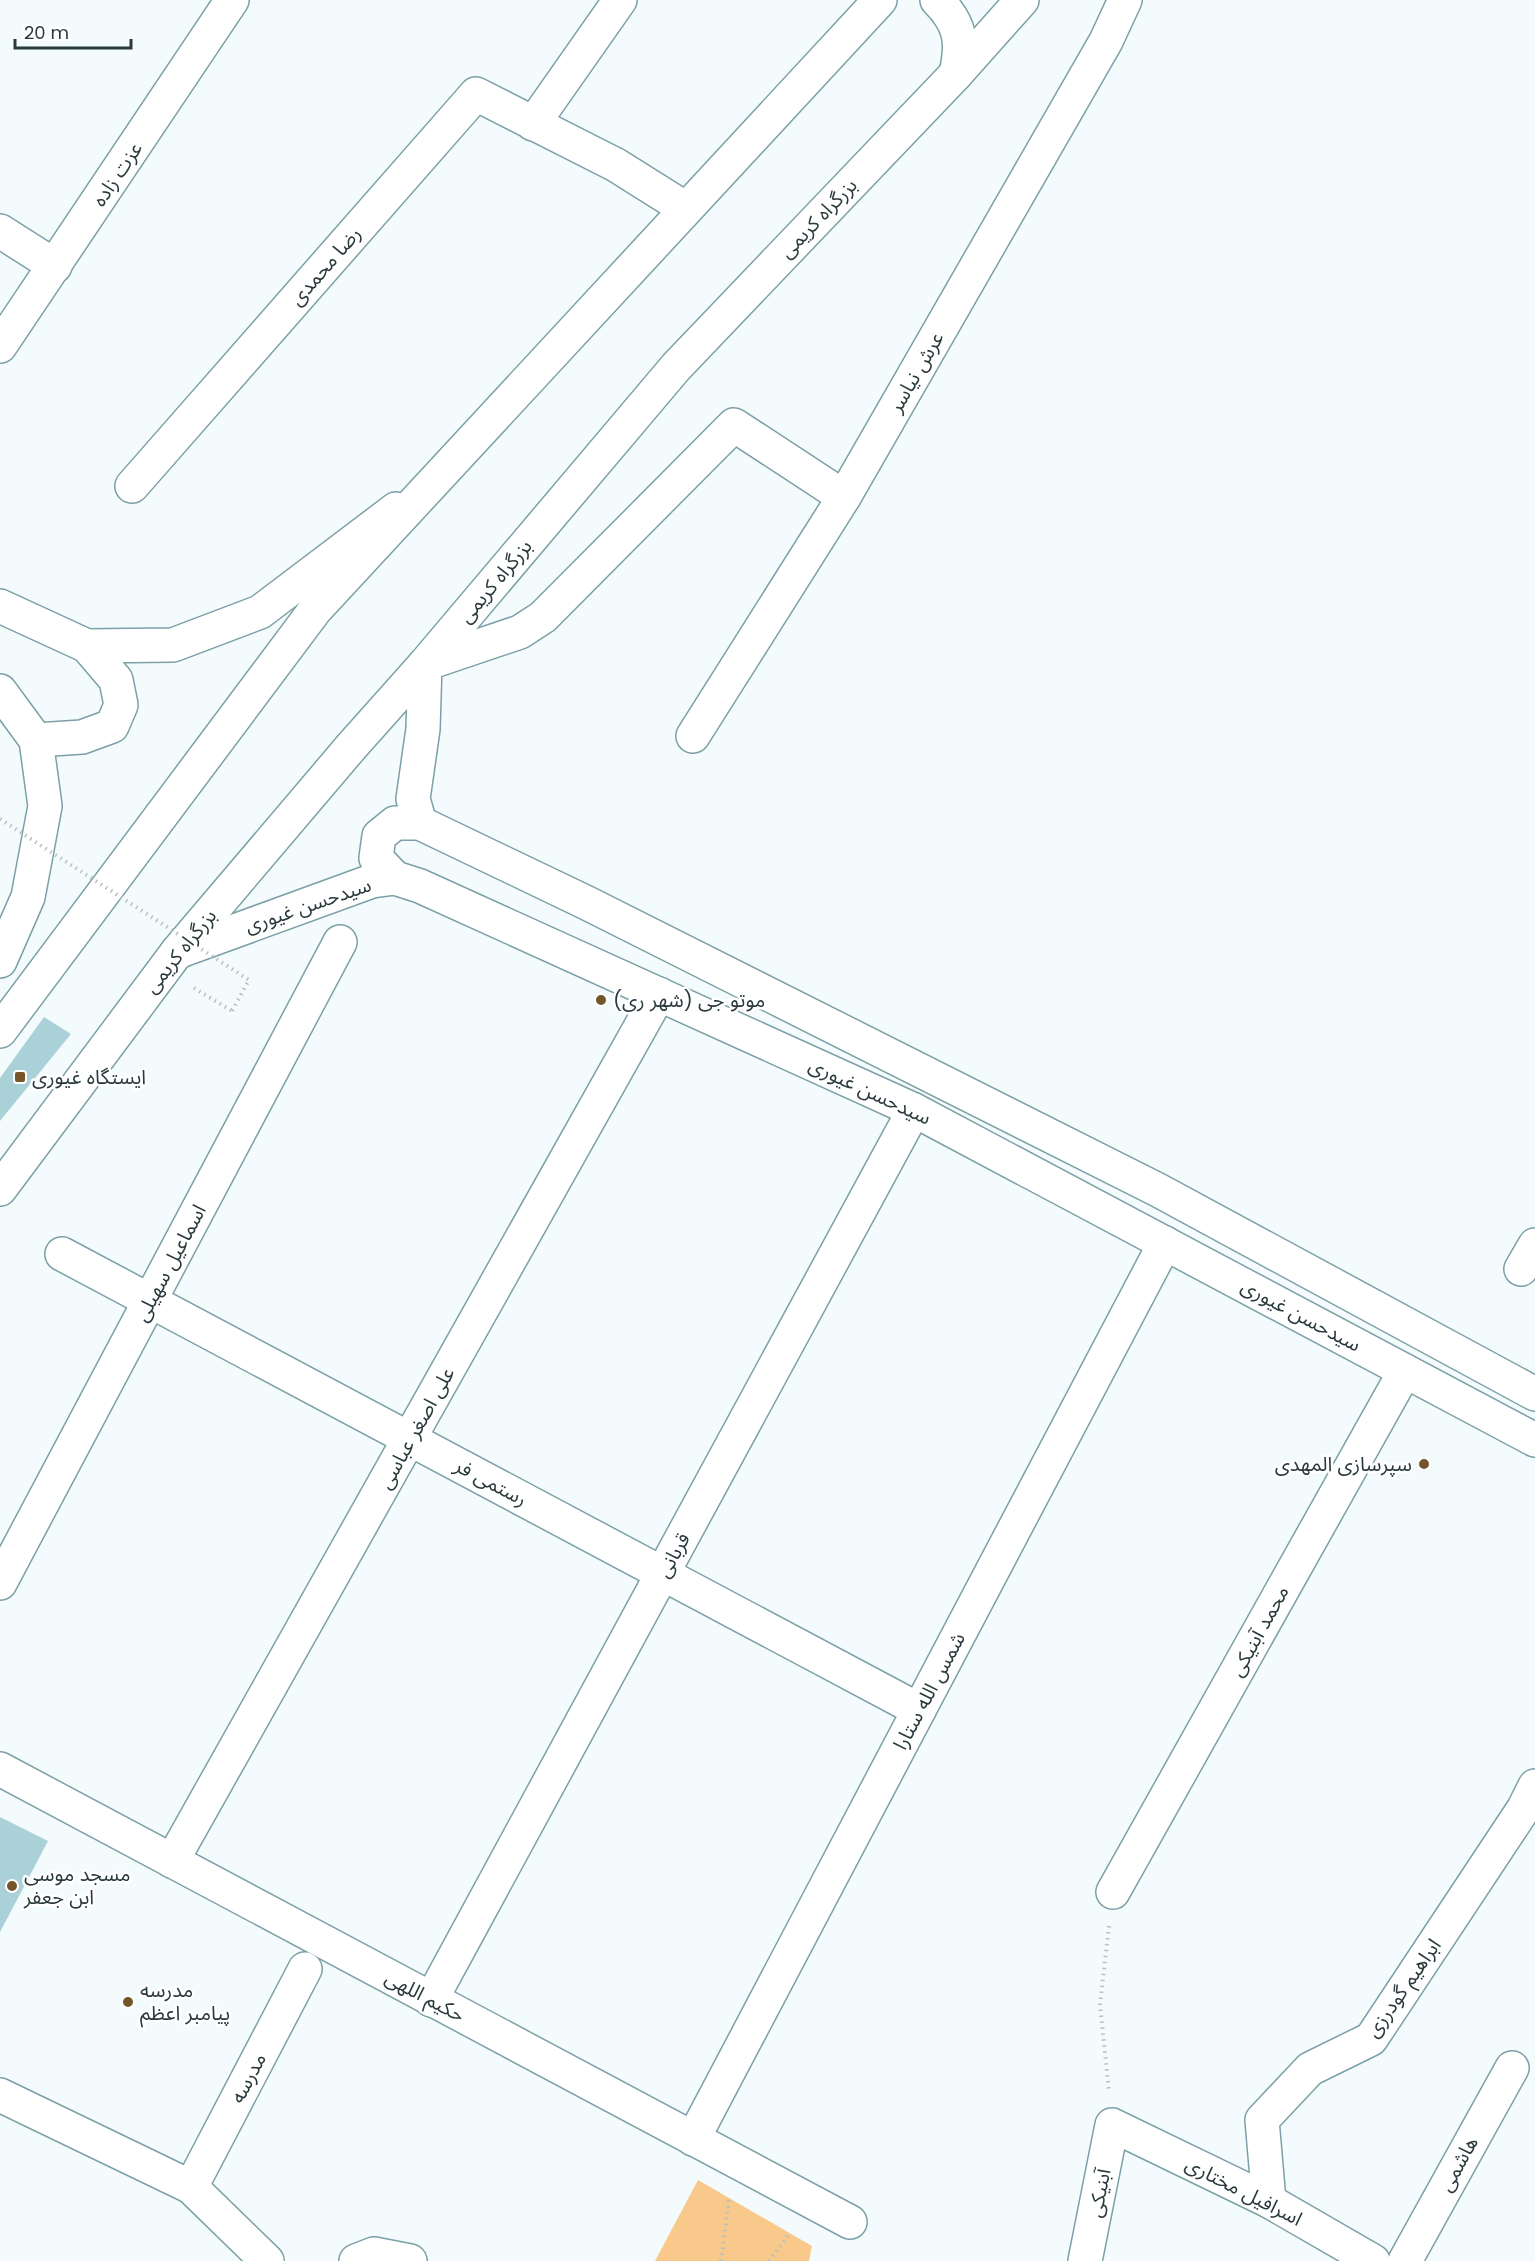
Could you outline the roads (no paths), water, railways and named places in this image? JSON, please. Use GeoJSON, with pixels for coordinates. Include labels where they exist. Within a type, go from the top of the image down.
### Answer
{"type":"FeatureCollection","features":[{"type":"Feature","properties":{"kind":"main road","name":"عزت زاده"},"geometry":{"type":"LineString","coordinates":[[0,346],[232,0]]}},
{"type":"Feature","properties":{"kind":"main road"},"geometry":{"type":"LineString","coordinates":[[533,124],[620,0]]}},
{"type":"Feature","properties":{"kind":"main road"},"geometry":{"type":"LineString","coordinates":[[0,1031],[315,610],[880,0]]}},
{"type":"Feature","properties":{"kind":"main road"},"geometry":{"type":"LineString","coordinates":[[938,0],[950,12],[959,31],[961,53],[956,74]]}},
{"type":"Feature","properties":{"kind":"main road","name":"بزرگراه کریمی"},"geometry":{"type":"LineString","coordinates":[[0,1189],[171,961],[676,367],[956,74],[1022,0]]}},
{"type":"Feature","properties":{"kind":"main road","name":"عرش نیاسر"},"geometry":{"type":"LineString","coordinates":[[693,736],[844,497],[1106,41],[1125,0]]}},
{"type":"Feature","properties":{"kind":"main road","name":"رضا محمدی"},"geometry":{"type":"LineString","coordinates":[[132,486],[476,94],[616,165],[687,209]]}},
{"type":"Feature","properties":{"kind":"main road"},"geometry":{"type":"LineString","coordinates":[[0,231],[55,266]]}},
{"type":"Feature","properties":{"kind":"main road"},"geometry":{"type":"LineString","coordinates":[[395,878],[376,858],[379,836],[395,823],[420,823],[412,799],[423,729],[425,664],[520,632],[543,617],[734,425],[844,497]]}},
{"type":"Feature","properties":{"kind":"main road"},"geometry":{"type":"LineString","coordinates":[[87,646],[173,645],[260,612],[439,477]]}},
{"type":"Feature","properties":{"kind":"main road"},"geometry":{"type":"LineString","coordinates":[[0,606],[87,646],[116,680],[121,705],[112,726],[82,737],[36,740]]}},
{"type":"Feature","properties":{"kind":"main road"},"geometry":{"type":"LineString","coordinates":[[0,691],[36,740],[45,806],[28,897],[0,960]]}},
{"type":"Feature","properties":{"kind":"main road","name":"سیدحسن غیوری"},"geometry":{"type":"LineString","coordinates":[[420,823],[598,908],[1158,1190],[1535,1394]]}},
{"type":"Feature","properties":{"kind":"main road","name":"سیدحسن غیوری"},"geometry":{"type":"LineString","coordinates":[[171,961],[372,881],[395,878],[420,886],[914,1110],[1535,1440]]}},
{"type":"Feature","properties":{"kind":"main road","name":"اسماعیل سهیلی"},"geometry":{"type":"LineString","coordinates":[[0,1583],[340,942]]}},
{"type":"Feature","properties":{"kind":"main road","name":"علی اصغر عباسی"},"geometry":{"type":"LineString","coordinates":[[172,1861],[659,994]]}},
{"type":"Feature","properties":{"kind":"main road","name":"قربانی"},"geometry":{"type":"LineString","coordinates":[[431,2000],[914,1110]]}},
{"type":"Feature","properties":{"kind":"main road","name":"شمس الله ستارا"},"geometry":{"type":"LineString","coordinates":[[693,2139],[1165,1243]]}},
{"type":"Feature","properties":{"kind":"main road","name":"رستمی فر"},"geometry":{"type":"LineString","coordinates":[[62,1254],[919,1710]]}},
{"type":"Feature","properties":{"kind":"main road","name":"محمد آبنیکی"},"geometry":{"type":"LineString","coordinates":[[1113,1892],[1405,1371]]}},
{"type":"Feature","properties":{"kind":"main road","name":"حکیم اللهی"},"geometry":{"type":"LineString","coordinates":[[0,1769],[850,2222]]}},
{"type":"Feature","properties":{"kind":"main road","name":"ابراهیم گودرزی"},"geometry":{"type":"LineString","coordinates":[[1269,2201],[1262,2120],[1310,2069],[1371,2039],[1524,1808],[1535,1786]]}},
{"type":"Feature","properties":{"kind":"main road","name":"مدرسه"},"geometry":{"type":"LineString","coordinates":[[191,2187],[305,1970]]}},
{"type":"Feature","properties":{"kind":"main road","name":"هاشمی"},"geometry":{"type":"LineString","coordinates":[[1405,2261],[1512,2068]]}},
{"type":"Feature","properties":{"kind":"main road"},"geometry":{"type":"LineString","coordinates":[[0,2095],[191,2187],[267,2261]]}},
{"type":"Feature","properties":{"kind":"main road","name":"اسرافیل مختاری"},"geometry":{"type":"LineString","coordinates":[[1112,2125],[1269,2201],[1373,2261]]}},
{"type":"Feature","properties":{"kind":"main road","name":"آبنیکی"},"geometry":{"type":"LineString","coordinates":[[1085,2261],[1112,2125]]}},
{"type":"Feature","properties":{"kind":"main road"},"geometry":{"type":"LineString","coordinates":[[356,2261],[374,2254],[410,2261]]}},
{"type":"Feature","properties":{"kind":"place","name":"موتو جی (شهر ری)"},"geometry":{"type":"Point","coordinates":[601,1000]}},
{"type":"Feature","properties":{"kind":"place","name":"ایستگاه غیوری"},"geometry":{"type":"Point","coordinates":[20,1077]}},
{"type":"Feature","properties":{"kind":"place","name":"سپرسازی المهدی"},"geometry":{"type":"Point","coordinates":[1424,1464]}},
{"type":"Feature","properties":{"kind":"place","name":"مسجد موسی ابن جعفر"},"geometry":{"type":"Point","coordinates":[12,1886]}},
{"type":"Feature","properties":{"kind":"place","name":"مدرسه پیامبر اعظم"},"geometry":{"type":"Point","coordinates":[128,2002]}}]}
